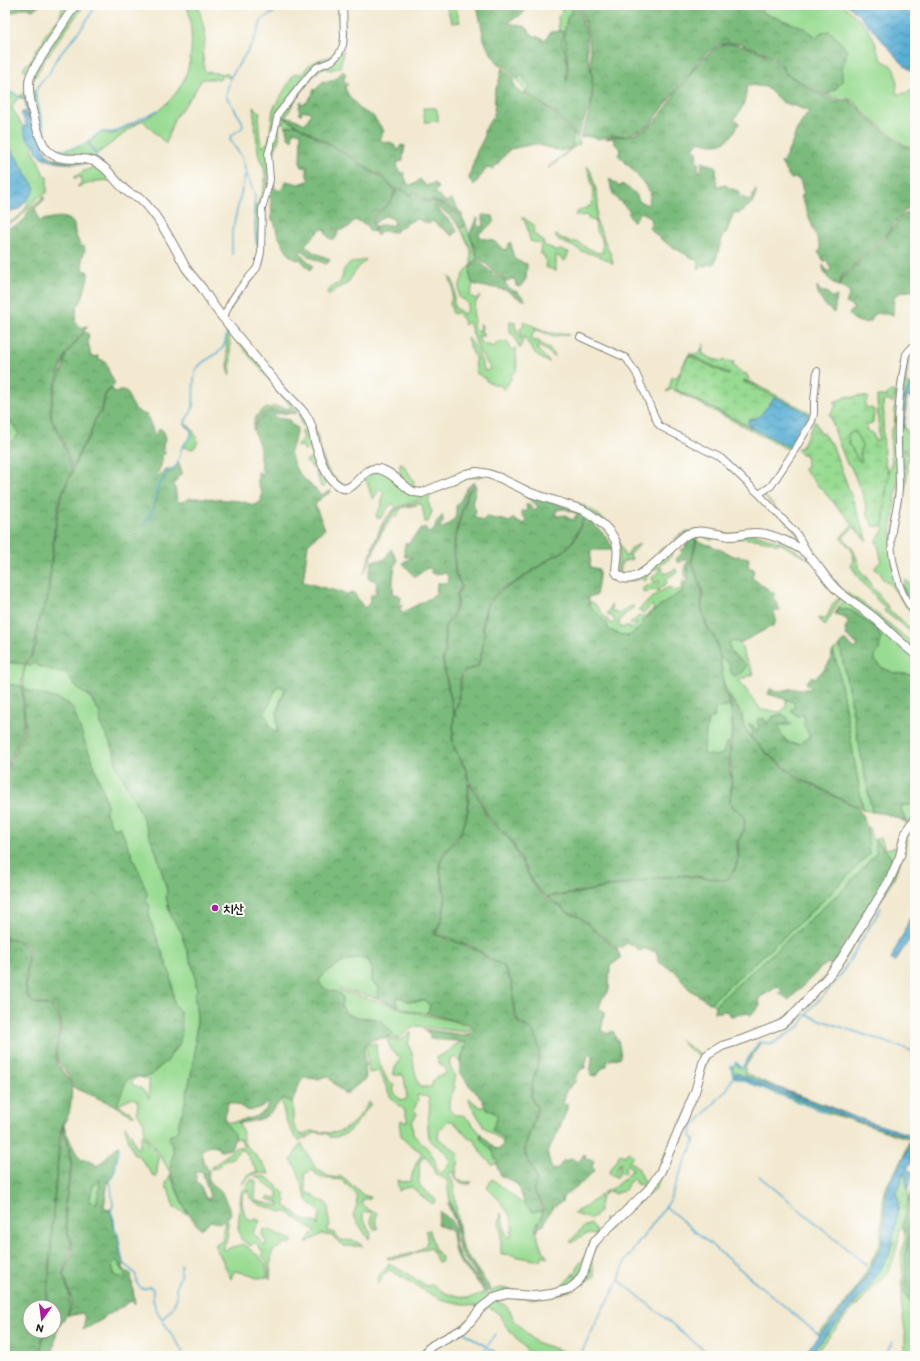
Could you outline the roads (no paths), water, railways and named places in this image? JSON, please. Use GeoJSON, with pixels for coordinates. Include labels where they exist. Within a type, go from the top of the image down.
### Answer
{"type":"FeatureCollection","features":[{"type":"Feature","properties":{"kind":"street"},"geometry":{"type":"LineString","coordinates":[[75,5],[31,73],[29,81],[30,101],[45,148],[50,153],[64,159],[86,159],[94,161],[101,165],[129,193],[143,200],[170,238],[187,270],[224,319],[306,415],[312,428],[318,453],[324,467],[336,485],[344,489],[352,487],[364,474],[369,470],[374,469],[385,471],[410,490],[418,493],[429,491],[466,474],[477,472],[488,474],[531,493],[591,514],[614,538],[617,544],[618,553],[616,572],[621,578],[625,579],[629,579],[647,570],[669,551],[681,538],[698,531],[730,536],[754,533],[775,536],[808,555],[812,559]]}},
{"type":"Feature","properties":{"kind":"street"},"geometry":{"type":"LineString","coordinates":[[224,319],[226,310],[259,264],[261,253],[262,209],[270,180],[268,154],[274,137],[278,114],[317,67],[332,61],[339,54],[343,45],[344,37],[343,5]]}},
{"type":"Feature","properties":{"kind":"street"},"geometry":{"type":"LineString","coordinates":[[580,337],[626,358],[636,373],[658,424],[661,427],[721,458],[759,494],[797,534],[812,559],[830,583],[865,610],[904,646],[915,654]]}},
{"type":"Feature","properties":{"kind":"street"},"geometry":{"type":"LineString","coordinates":[[915,346],[912,347],[906,354],[900,403],[898,438],[900,489],[892,532],[896,575],[908,603],[915,612]]}},
{"type":"Feature","properties":{"kind":"street"},"geometry":{"type":"LineString","coordinates":[[759,494],[771,486],[812,421],[818,371]]}},
{"type":"Feature","properties":{"kind":"street"},"geometry":{"type":"LineString","coordinates":[[425,1356],[428,1349],[433,1345],[463,1329],[481,1308],[494,1298],[507,1294],[534,1296],[551,1294],[569,1289],[577,1282],[583,1274],[593,1244],[601,1234],[649,1189],[661,1171],[695,1092],[703,1063],[707,1055],[722,1046],[782,1024],[792,1016],[826,978],[842,958],[889,881],[900,856],[905,833],[910,824],[915,820]]}},
{"type":"Feature","properties":{"kind":"water"},"geometry":{"type":"Polygon","coordinates":[[[848,5],[915,5],[915,75],[897,58],[875,32],[848,5]]]}},
{"type":"Feature","properties":{"kind":"water"},"geometry":{"type":"Polygon","coordinates":[[[19,97],[28,99],[47,156],[64,162],[95,163],[69,164],[59,163],[42,157],[37,152],[35,145],[27,138],[23,129],[26,124],[21,113],[25,111],[28,119],[29,118],[25,102],[30,119],[27,101],[19,97]]]}},
{"type":"Feature","properties":{"kind":"water"},"geometry":{"type":"Polygon","coordinates":[[[5,139],[35,188],[33,193],[19,209],[5,213],[5,139]]]}},
{"type":"Feature","properties":{"kind":"water"},"geometry":{"type":"Polygon","coordinates":[[[914,383],[915,396],[907,397],[904,429],[902,426],[905,397],[908,389],[914,383]]]}},
{"type":"Feature","properties":{"kind":"water"},"geometry":{"type":"Polygon","coordinates":[[[775,397],[809,414],[789,447],[750,427],[748,420],[755,419],[760,416],[775,397]]]}},
{"type":"Feature","properties":{"kind":"water"},"geometry":{"type":"Polygon","coordinates":[[[912,918],[915,920],[915,937],[908,942],[895,961],[891,960],[909,919],[912,918]]]}},
{"type":"Feature","properties":{"kind":"water"},"geometry":{"type":"Polygon","coordinates":[[[736,1073],[852,1116],[908,1134],[913,1135],[915,1132],[915,1156],[907,1169],[914,1173],[907,1190],[906,1176],[904,1172],[897,1191],[899,1202],[889,1256],[870,1286],[808,1356],[802,1356],[847,1304],[867,1275],[875,1260],[883,1237],[886,1199],[889,1184],[905,1156],[912,1138],[851,1119],[735,1076],[736,1073]]]}},
{"type":"Feature","properties":{"kind":"waterway"},"geometry":{"type":"LineString","coordinates":[[48,145],[35,92],[41,82],[49,74],[55,61],[84,25],[96,5]]}},
{"type":"Feature","properties":{"kind":"waterway"},"geometry":{"type":"LineString","coordinates":[[232,254],[232,232],[246,172],[242,157],[230,140],[231,136],[243,127],[242,121],[226,96],[230,78],[250,47],[262,19],[273,13],[282,5]]}},
{"type":"Feature","properties":{"kind":"waterway"},"geometry":{"type":"LineString","coordinates":[[5,91],[16,94],[19,97]]}},
{"type":"Feature","properties":{"kind":"waterway"},"geometry":{"type":"LineString","coordinates":[[50,148],[59,150],[81,146],[100,133],[114,132],[158,110]]}},
{"type":"Feature","properties":{"kind":"waterway"},"geometry":{"type":"LineString","coordinates":[[88,143],[97,158]]}},
{"type":"Feature","properties":{"kind":"waterway"},"geometry":{"type":"LineString","coordinates":[[246,173],[255,195],[254,211],[256,243],[258,247]]}},
{"type":"Feature","properties":{"kind":"waterway"},"geometry":{"type":"LineString","coordinates":[[260,267],[263,261],[263,256]]}},
{"type":"Feature","properties":{"kind":"waterway"},"geometry":{"type":"LineString","coordinates":[[232,306],[257,272]]}},
{"type":"Feature","properties":{"kind":"waterway"},"geometry":{"type":"LineString","coordinates":[[145,524],[152,513],[158,485],[163,480],[167,472],[177,465],[182,447],[191,436],[191,431],[185,424],[192,410],[194,399],[194,378],[198,367],[221,350],[225,343],[227,327]]}},
{"type":"Feature","properties":{"kind":"waterway"},"geometry":{"type":"LineString","coordinates":[[732,1071],[731,1066],[734,1066],[736,1062],[742,1068],[759,1042],[772,1044],[800,1026],[809,1010],[829,990],[840,976],[881,908]]}},
{"type":"Feature","properties":{"kind":"waterway"},"geometry":{"type":"LineString","coordinates":[[806,1015],[915,1052]]}},
{"type":"Feature","properties":{"kind":"waterway"},"geometry":{"type":"LineString","coordinates":[[580,1356],[604,1306],[619,1280],[625,1261],[669,1202],[682,1168],[694,1143],[694,1139],[691,1136],[692,1128],[727,1089],[733,1077],[732,1071],[736,1073]]}},
{"type":"Feature","properties":{"kind":"waterway"},"geometry":{"type":"LineString","coordinates":[[733,1077],[827,1113]]}},
{"type":"Feature","properties":{"kind":"waterway"},"geometry":{"type":"LineString","coordinates":[[119,1149],[114,1175],[110,1179],[113,1205],[111,1211],[114,1219],[115,1230],[118,1234],[122,1258],[124,1263],[136,1275],[139,1286],[143,1289],[150,1287],[153,1289],[156,1308],[180,1347],[183,1356]]}},
{"type":"Feature","properties":{"kind":"waterway"},"geometry":{"type":"LineString","coordinates":[[759,1176],[870,1268]]}},
{"type":"Feature","properties":{"kind":"waterway"},"geometry":{"type":"LineString","coordinates":[[666,1207],[819,1335]]}},
{"type":"Feature","properties":{"kind":"waterway"},"geometry":{"type":"LineString","coordinates":[[163,1319],[173,1307],[177,1297],[176,1288],[180,1276],[181,1265]]}},
{"type":"Feature","properties":{"kind":"waterway"},"geometry":{"type":"LineString","coordinates":[[619,1280],[711,1356]]}},
{"type":"Feature","properties":{"kind":"waterway"},"geometry":{"type":"LineString","coordinates":[[465,1333],[501,1356]]}},
{"type":"Feature","properties":{"kind":"waterway"},"geometry":{"type":"LineString","coordinates":[[480,1356],[496,1334]]}},
{"type":"Feature","properties":{"kind":"waterway"},"geometry":{"type":"LineString","coordinates":[[887,1356],[888,1349],[893,1342]]}},
{"type":"Feature","properties":{"kind":"place","name":"치산"},"geometry":{"type":"Point","coordinates":[215,908]}}]}
